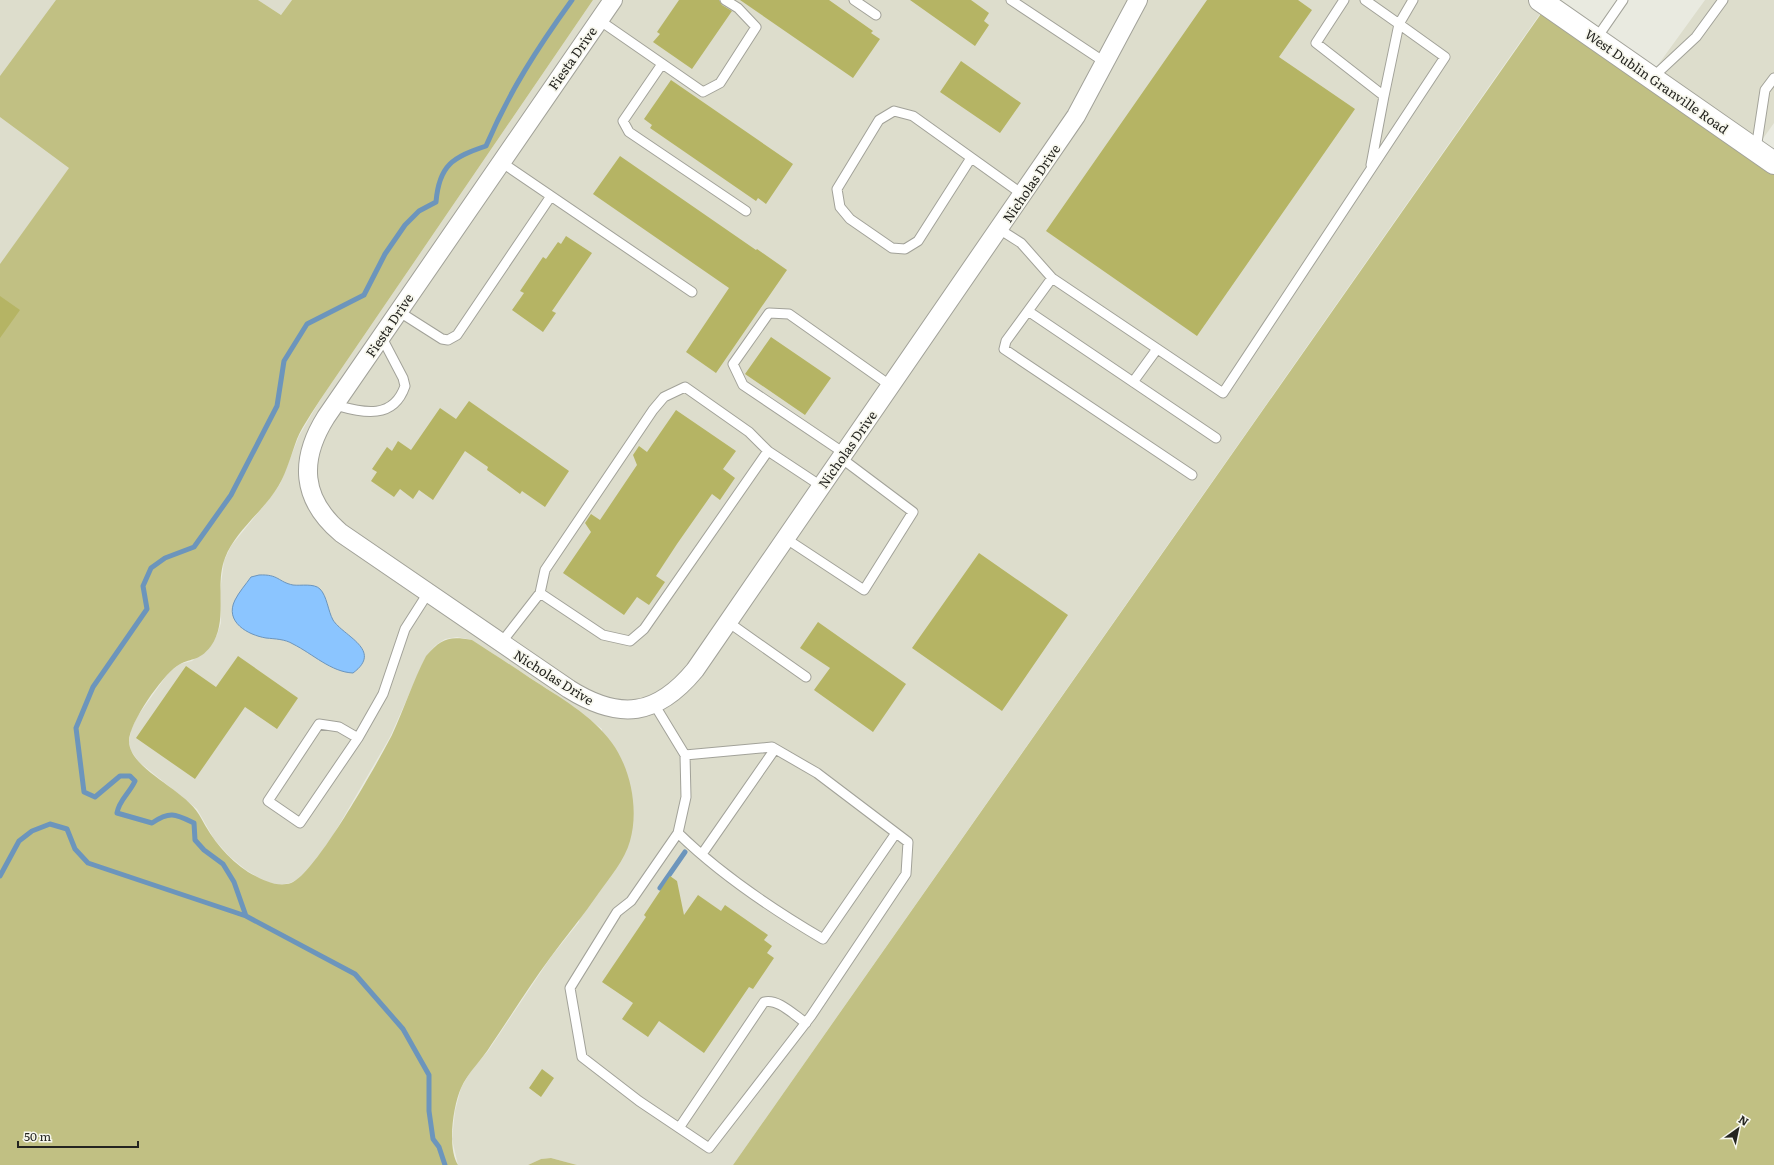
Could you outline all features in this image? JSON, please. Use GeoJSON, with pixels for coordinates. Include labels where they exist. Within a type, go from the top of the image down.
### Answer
{"type":"FeatureCollection","features":[{"type":"Feature","properties":{"kind":"main road","name":"West Dublin Granville Road"},"geometry":{"type":"LineString","coordinates":[[1540,0],[1774,163]]}},
{"type":"Feature","properties":{"kind":"street","name":"Fiesta Drive"},"geometry":{"type":"LineString","coordinates":[[467,619],[341,533],[327,521],[317,505],[307,470],[310,450],[316,432],[334,404],[613,0]]}},
{"type":"Feature","properties":{"kind":"street","name":"Nicholas Drive"},"geometry":{"type":"LineString","coordinates":[[467,619],[579,696],[600,706],[617,709],[636,709],[654,704],[667,698],[682,686],[695,670],[1076,116],[1106,63],[1138,0]]}},
{"type":"Feature","properties":{"kind":"lane"},"geometry":{"type":"LineString","coordinates":[[599,20],[703,92],[720,83],[756,27],[738,8],[725,0]]}},
{"type":"Feature","properties":{"kind":"lane"},"geometry":{"type":"LineString","coordinates":[[854,0],[876,15]]}},
{"type":"Feature","properties":{"kind":"lane"},"geometry":{"type":"LineString","coordinates":[[1011,0],[1106,63]]}},
{"type":"Feature","properties":{"kind":"lane"},"geometry":{"type":"LineString","coordinates":[[1344,0],[1316,44],[1384,96]]}},
{"type":"Feature","properties":{"kind":"lane"},"geometry":{"type":"LineString","coordinates":[[999,229],[1021,243],[1029,254],[1052,278],[1223,393],[1370,169],[1445,58],[1365,0]]}},
{"type":"Feature","properties":{"kind":"lane"},"geometry":{"type":"LineString","coordinates":[[1370,169],[1400,24],[1413,0]]}},
{"type":"Feature","properties":{"kind":"lane"},"geometry":{"type":"LineString","coordinates":[[1596,39],[1623,0]]}},
{"type":"Feature","properties":{"kind":"lane"},"geometry":{"type":"LineString","coordinates":[[1652,78],[1696,37],[1724,0]]}},
{"type":"Feature","properties":{"kind":"lane"},"geometry":{"type":"LineString","coordinates":[[662,64],[623,121],[629,132],[746,211]]}},
{"type":"Feature","properties":{"kind":"lane"},"geometry":{"type":"LineString","coordinates":[[1756,150],[1765,90],[1774,78]]}},
{"type":"Feature","properties":{"kind":"lane"},"geometry":{"type":"LineString","coordinates":[[971,158],[918,241],[905,249],[892,248],[850,219],[840,206],[837,189],[879,120],[894,111],[914,116],[1022,194]]}},
{"type":"Feature","properties":{"kind":"lane"},"geometry":{"type":"LineString","coordinates":[[501,162],[692,292]]}},
{"type":"Feature","properties":{"kind":"lane"},"geometry":{"type":"LineString","coordinates":[[398,311],[442,340],[448,340],[457,335],[551,196]]}},
{"type":"Feature","properties":{"kind":"lane"},"geometry":{"type":"LineString","coordinates":[[1052,278],[1006,341],[1004,349],[1192,475]]}},
{"type":"Feature","properties":{"kind":"lane"},"geometry":{"type":"LineString","coordinates":[[1028,311],[1216,438]]}},
{"type":"Feature","properties":{"kind":"lane"},"geometry":{"type":"LineString","coordinates":[[786,538],[864,590],[914,512],[843,455],[742,385],[733,364],[769,313],[789,314],[891,386]]}},
{"type":"Feature","properties":{"kind":"lane"},"geometry":{"type":"LineString","coordinates":[[334,404],[364,412],[379,411],[390,407],[398,399],[405,386],[403,378],[381,336]]}},
{"type":"Feature","properties":{"kind":"lane"},"geometry":{"type":"LineString","coordinates":[[1133,382],[1157,349]]}},
{"type":"Feature","properties":{"kind":"lane"},"geometry":{"type":"LineString","coordinates":[[501,643],[540,594],[545,570],[653,410],[664,398],[685,387],[750,432],[768,451],[821,486]]}},
{"type":"Feature","properties":{"kind":"lane"},"geometry":{"type":"LineString","coordinates":[[540,594],[603,635],[630,641],[644,629],[768,451]]}},
{"type":"Feature","properties":{"kind":"lane"},"geometry":{"type":"LineString","coordinates":[[358,738],[339,727],[318,724],[268,800],[300,823],[358,738],[383,694],[405,629],[428,593]]}},
{"type":"Feature","properties":{"kind":"lane"},"geometry":{"type":"LineString","coordinates":[[728,622],[806,677]]}},
{"type":"Feature","properties":{"kind":"lane"},"geometry":{"type":"LineString","coordinates":[[654,704],[685,755],[686,797],[678,833],[631,901],[617,912],[570,988],[582,1057],[639,1101],[709,1148],[806,1023],[906,874],[908,842],[817,773],[772,747],[685,755]]}},
{"type":"Feature","properties":{"kind":"lane"},"geometry":{"type":"LineString","coordinates":[[702,854],[775,749]]}},
{"type":"Feature","properties":{"kind":"lane"},"geometry":{"type":"LineString","coordinates":[[678,833],[702,854],[789,919],[823,939],[896,833]]}},
{"type":"Feature","properties":{"kind":"lane"},"geometry":{"type":"LineString","coordinates":[[679,1128],[764,1002],[770,1001],[777,1003],[806,1023]]}},
{"type":"Feature","properties":{"kind":"shaded area"},"geometry":{"type":"Polygon","coordinates":[[[0,0],[230,0],[0,342],[0,0]]]}},
{"type":"Feature","properties":{"kind":"shaded area"},"geometry":{"type":"Polygon","coordinates":[[[56,0],[258,0],[281,15],[292,0],[593,0],[308,419],[297,439],[282,480],[266,503],[236,538],[225,558],[221,580],[219,625],[211,646],[202,655],[177,666],[163,679],[140,712],[130,733],[129,741],[132,751],[138,761],[148,771],[184,798],[194,808],[215,841],[227,855],[248,872],[274,884],[291,883],[302,875],[330,840],[360,792],[392,735],[426,656],[437,645],[446,640],[457,638],[472,640],[585,715],[612,743],[619,753],[632,790],[634,816],[633,829],[628,848],[616,869],[527,990],[464,1082],[458,1096],[452,1127],[453,1148],[458,1165],[0,1165],[0,264],[69,168],[0,117],[0,76],[56,0]]]}},
{"type":"Feature","properties":{"kind":"shaded area"},"geometry":{"type":"Polygon","coordinates":[[[258,0],[292,0],[281,15],[258,0]]]}},
{"type":"Feature","properties":{"kind":"shaded area"},"geometry":{"type":"Polygon","coordinates":[[[593,0],[1542,0],[1650,76],[1705,0],[1774,0],[1774,123],[1750,157],[1542,11],[733,1165],[577,1165],[551,1158],[541,1159],[528,1165],[458,1165],[452,1139],[455,1111],[461,1088],[472,1069],[488,1051],[551,957],[579,922],[602,729],[555,694],[472,640],[457,637],[445,639],[436,645],[426,656],[390,737],[331,839],[311,867],[300,878],[290,883],[279,885],[264,881],[246,870],[229,856],[214,839],[197,809],[139,762],[131,751],[129,742],[131,730],[137,717],[169,672],[180,664],[192,661],[210,646],[217,635],[221,623],[220,592],[224,561],[231,546],[280,484],[299,436],[320,400],[593,0]]]}},
{"type":"Feature","properties":{"kind":"shaded area"},"geometry":{"type":"Polygon","coordinates":[[[1543,11],[1774,174],[1774,1165],[733,1165],[1543,11]]]}},
{"type":"Feature","properties":{"kind":"shaded area"},"geometry":{"type":"Polygon","coordinates":[[[551,1158],[577,1165],[528,1165],[541,1159],[551,1158]]]}},
{"type":"Feature","properties":{"kind":"water"},"geometry":{"type":"Polygon","coordinates":[[[259,575],[275,577],[288,584],[311,585],[320,589],[333,620],[363,650],[364,657],[361,665],[353,673],[345,672],[322,662],[290,642],[252,634],[240,626],[235,621],[232,608],[235,600],[251,577],[259,575]]]}},
{"type":"Feature","properties":{"kind":"building"},"geometry":{"type":"Polygon","coordinates":[[[679,0],[719,0],[722,5],[732,11],[692,69],[653,42],[660,34],[657,32],[679,0]]]}},
{"type":"Feature","properties":{"kind":"building"},"geometry":{"type":"Polygon","coordinates":[[[740,0],[829,0],[873,31],[871,33],[880,39],[853,78],[740,0]]]}},
{"type":"Feature","properties":{"kind":"building"},"geometry":{"type":"Polygon","coordinates":[[[910,0],[971,0],[989,13],[984,21],[989,25],[975,46],[910,0]]]}},
{"type":"Feature","properties":{"kind":"building"},"geometry":{"type":"Polygon","coordinates":[[[1207,0],[1298,0],[1312,10],[1279,57],[1355,109],[1197,336],[1046,231],[1207,0]]]}},
{"type":"Feature","properties":{"kind":"building"},"geometry":{"type":"Polygon","coordinates":[[[961,61],[1021,103],[1000,133],[940,92],[961,61]]]}},
{"type":"Feature","properties":{"kind":"building"},"geometry":{"type":"Polygon","coordinates":[[[671,80],[793,164],[766,204],[758,198],[756,201],[650,128],[652,125],[644,119],[671,80]]]}},
{"type":"Feature","properties":{"kind":"building"},"geometry":{"type":"Polygon","coordinates":[[[620,156],[787,270],[716,373],[686,352],[729,288],[593,194],[620,156]]]}},
{"type":"Feature","properties":{"kind":"building"},"geometry":{"type":"Polygon","coordinates":[[[566,236],[592,253],[552,311],[556,313],[543,332],[512,310],[524,293],[520,291],[543,257],[546,259],[558,242],[561,244],[566,236]]]}},
{"type":"Feature","properties":{"kind":"building"},"geometry":{"type":"Polygon","coordinates":[[[0,296],[20,310],[0,338],[0,296]]]}},
{"type":"Feature","properties":{"kind":"building"},"geometry":{"type":"Polygon","coordinates":[[[771,337],[831,378],[805,415],[745,374],[771,337]]]}},
{"type":"Feature","properties":{"kind":"building"},"geometry":{"type":"Polygon","coordinates":[[[469,401],[569,471],[545,507],[522,491],[520,494],[487,470],[488,467],[465,451],[433,500],[419,490],[413,499],[400,489],[394,497],[371,481],[377,472],[372,469],[387,447],[392,451],[398,441],[411,450],[440,408],[456,419],[469,401]]]}},
{"type":"Feature","properties":{"kind":"building"},"geometry":{"type":"Polygon","coordinates":[[[676,410],[736,451],[723,469],[735,478],[720,500],[712,494],[677,544],[656,576],[665,582],[649,605],[637,597],[624,615],[563,573],[591,532],[585,523],[591,514],[600,520],[637,465],[633,455],[639,446],[647,452],[676,410]]]}},
{"type":"Feature","properties":{"kind":"building"},"geometry":{"type":"Polygon","coordinates":[[[979,553],[1068,615],[1002,711],[912,648],[979,553]]]}},
{"type":"Feature","properties":{"kind":"building"},"geometry":{"type":"Polygon","coordinates":[[[818,622],[906,684],[873,732],[814,690],[830,668],[800,648],[818,622]]]}},
{"type":"Feature","properties":{"kind":"building"},"geometry":{"type":"Polygon","coordinates":[[[238,656],[298,698],[277,729],[245,707],[195,779],[136,738],[186,666],[216,687],[238,656]]]}},
{"type":"Feature","properties":{"kind":"building"},"geometry":{"type":"Polygon","coordinates":[[[670,876],[677,881],[684,915],[698,895],[721,911],[725,905],[768,935],[764,940],[772,946],[767,953],[774,958],[753,989],[749,987],[704,1053],[659,1021],[648,1037],[622,1019],[633,1003],[602,982],[646,917],[644,915],[670,876]]]}},
{"type":"Feature","properties":{"kind":"building"},"geometry":{"type":"Polygon","coordinates":[[[542,1069],[554,1078],[541,1097],[529,1088],[542,1069]]]}},
{"type":"Feature","properties":{"kind":"waterway"},"geometry":{"type":"LineString","coordinates":[[246,916],[234,882],[223,864],[204,850],[195,840],[194,823],[173,815],[168,815],[152,823],[117,813],[120,804],[135,781],[130,776],[120,776],[95,797],[84,792],[76,728],[93,687],[147,609],[143,586],[151,568],[165,558],[194,547],[231,495],[277,406],[284,361],[307,324],[364,295],[385,254],[405,225],[419,211],[436,202],[440,179],[444,171],[456,159],[486,146],[514,88],[547,35],[572,0]]}},
{"type":"Feature","properties":{"kind":"waterway"},"geometry":{"type":"LineString","coordinates":[[0,876],[19,841],[32,831],[50,824],[67,829],[75,849],[88,863],[246,916],[355,974],[403,1029],[429,1075],[429,1111],[433,1139],[439,1147],[445,1165]]}},
{"type":"Feature","properties":{"kind":"waterway"},"geometry":{"type":"LineString","coordinates":[[660,888],[685,852]]}}]}
